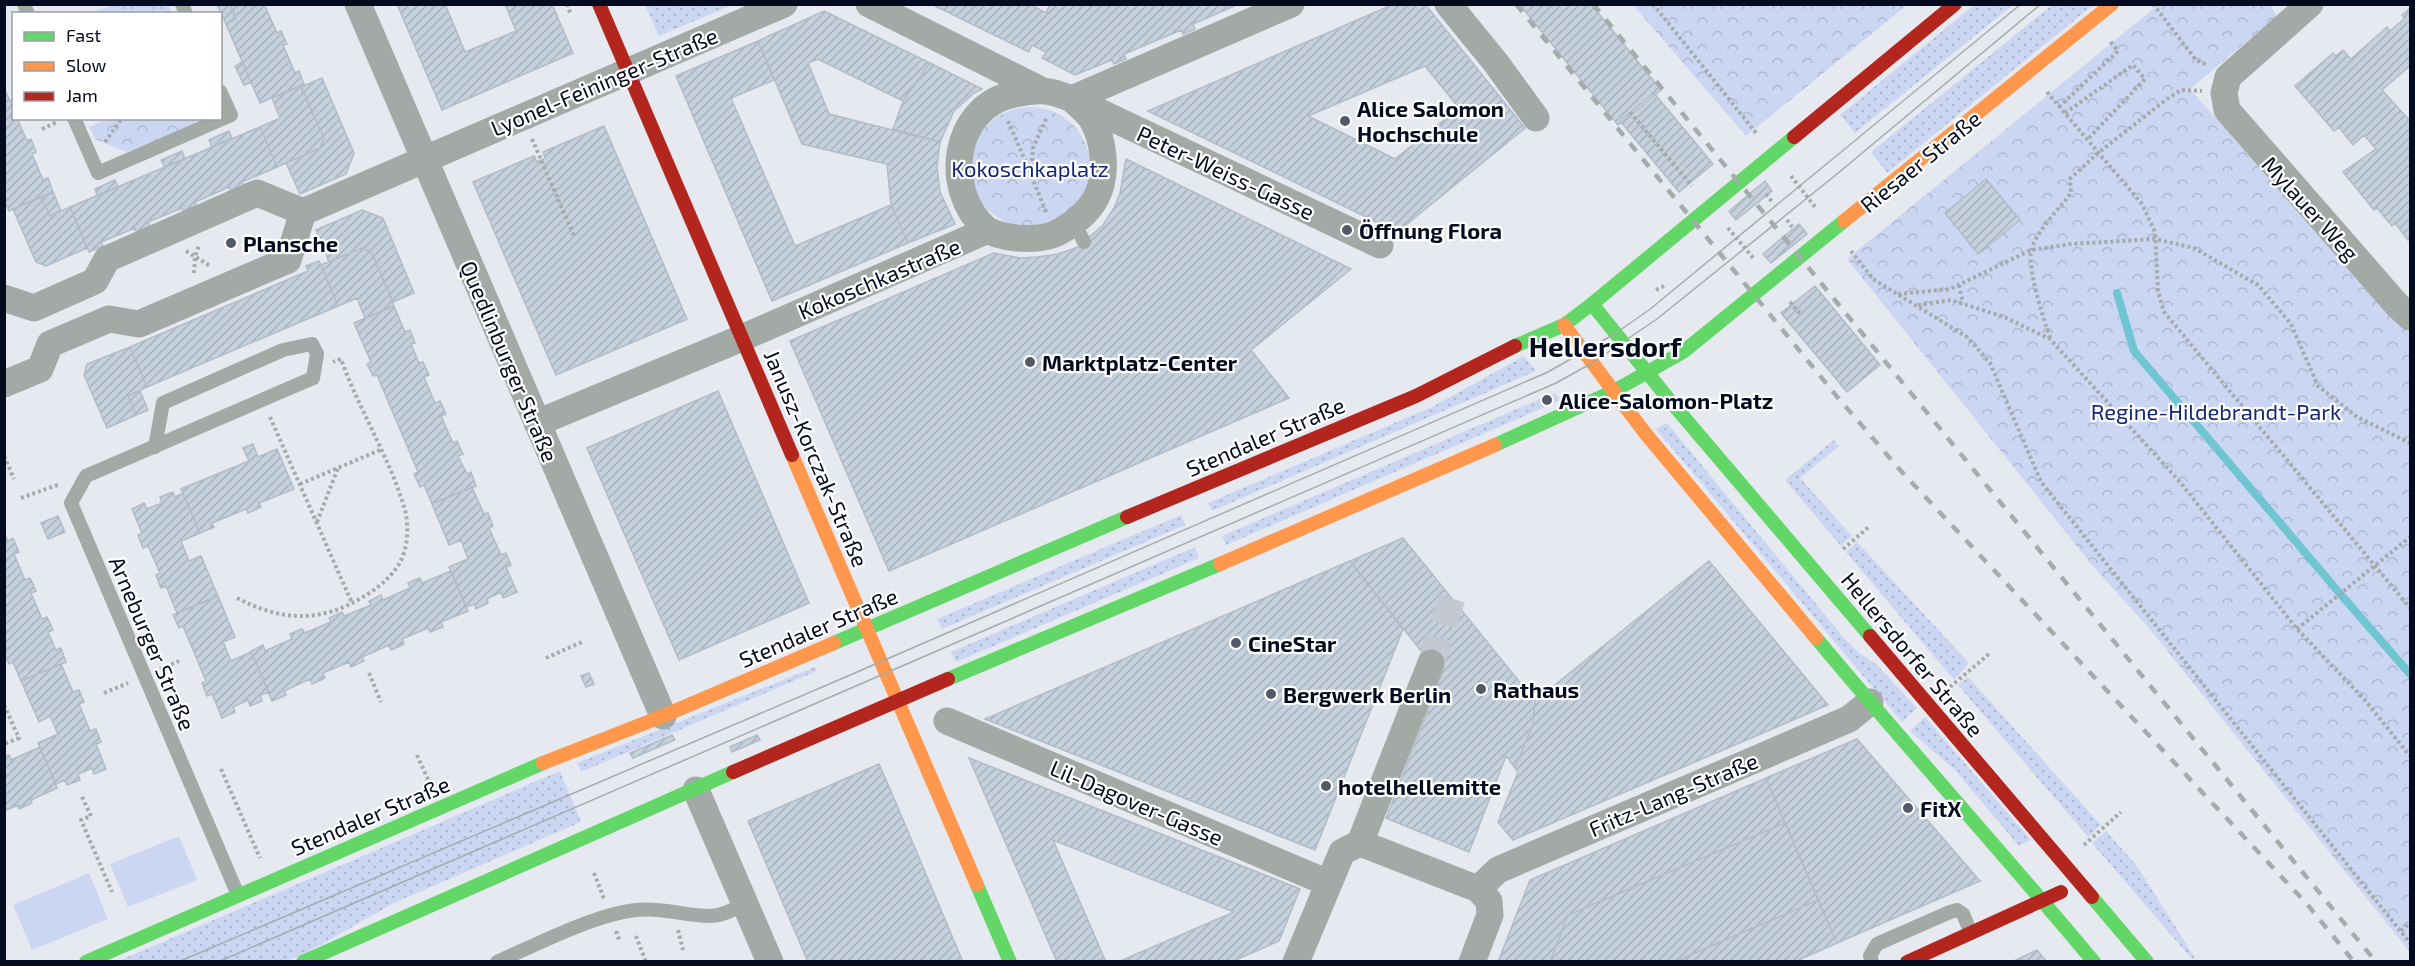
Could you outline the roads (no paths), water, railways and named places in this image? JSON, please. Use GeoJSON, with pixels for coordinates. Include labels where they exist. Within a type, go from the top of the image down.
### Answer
{"type":"FeatureCollection","features":[{"type":"Feature","properties":{"kind":"main road","name":"Janusz-Korczak-Straße"},"geometry":{"type":"LineString","coordinates":[[599,4],[1010,962]]}},
{"type":"Feature","properties":{"kind":"main road"},"geometry":{"type":"LineString","coordinates":[[1955,4],[1593,304],[1564,325],[1645,433],[1870,702],[2044,901],[2094,962]]}},
{"type":"Feature","properties":{"kind":"main road","name":"Riesaer Straße"},"geometry":{"type":"LineString","coordinates":[[1647,372],[1683,352],[2112,4]]}},
{"type":"Feature","properties":{"kind":"main road"},"geometry":{"type":"LineString","coordinates":[[303,962],[897,700],[1379,496],[1614,391],[1647,372],[1593,304]]}},
{"type":"Feature","properties":{"kind":"main road","name":"Stendaler Straße"},"geometry":{"type":"LineString","coordinates":[[86,962],[564,754],[663,716],[1416,396],[1493,356],[1564,325]]}},
{"type":"Feature","properties":{"kind":"main road","name":"Hellersdorfer Straße"},"geometry":{"type":"LineString","coordinates":[[1647,372],[2147,962]]}},
{"type":"Feature","properties":{"kind":"main road"},"geometry":{"type":"LineString","coordinates":[[1907,962],[2044,901],[2058,894],[2077,879]]}},
{"type":"Feature","properties":{"kind":"street","name":"Quedlinburger Straße"},"geometry":{"type":"LineString","coordinates":[[358,4],[663,716]]}},
{"type":"Feature","properties":{"kind":"street","name":"Lyonel-Feininger-Straße"},"geometry":{"type":"LineString","coordinates":[[303,212],[784,4]]}},
{"type":"Feature","properties":{"kind":"street","name":"Peter-Weiss-Gasse"},"geometry":{"type":"LineString","coordinates":[[869,4],[1380,245]]}},
{"type":"Feature","properties":{"kind":"street","name":"Kokoschkastraße"},"geometry":{"type":"LineString","coordinates":[[1056,94],[1091,118],[1102,145],[1105,174],[1095,201],[1071,233],[1028,239],[988,230],[968,204],[959,170],[960,149],[967,128],[980,110],[998,98],[1056,94],[1291,4]]}},
{"type":"Feature","properties":{"kind":"street"},"geometry":{"type":"LineString","coordinates":[[1448,4],[1496,63],[1536,118]]}},
{"type":"Feature","properties":{"kind":"street","name":"Mylauer Weg"},"geometry":{"type":"LineString","coordinates":[[2310,4],[2228,77],[2224,93],[2227,110],[2235,122],[2410,317]]}},
{"type":"Feature","properties":{"kind":"street"},"geometry":{"type":"LineString","coordinates":[[4,298],[34,308],[96,281],[107,259],[257,193],[303,212],[288,260],[139,324],[109,319],[50,344],[40,369],[4,384]]}},
{"type":"Feature","properties":{"kind":"street","name":"Kokoschkastraße"},"geometry":{"type":"LineString","coordinates":[[537,423],[742,338],[988,230]]}},
{"type":"Feature","properties":{"kind":"street"},"geometry":{"type":"LineString","coordinates":[[1296,962],[1342,852],[1360,843],[1431,663]]}},
{"type":"Feature","properties":{"kind":"street","name":"Fritz-Lang-Straße"},"geometry":{"type":"LineString","coordinates":[[1478,889],[1498,870],[1848,719],[1870,702]]}},
{"type":"Feature","properties":{"kind":"street","name":"Lil-Dagover-Gasse"},"geometry":{"type":"LineString","coordinates":[[947,721],[1328,883]]}},
{"type":"Feature","properties":{"kind":"street"},"geometry":{"type":"LineString","coordinates":[[696,790],[770,962]]}},
{"type":"Feature","properties":{"kind":"street"},"geometry":{"type":"LineString","coordinates":[[1360,843],[1478,889],[1489,901],[1490,915],[1472,962]]}},
{"type":"Feature","properties":{"kind":"lane"},"geometry":{"type":"LineString","coordinates":[[222,95],[231,115],[222,119]]}},
{"type":"Feature","properties":{"kind":"lane"},"geometry":{"type":"LineString","coordinates":[[75,120],[98,173],[220,120]]}},
{"type":"Feature","properties":{"kind":"lane"},"geometry":{"type":"LineString","coordinates":[[312,344],[317,354],[313,378],[155,447],[163,403],[283,350],[312,344]]}},
{"type":"Feature","properties":{"kind":"lane","name":"Arneburger Straße"},"geometry":{"type":"LineString","coordinates":[[155,447],[86,476],[71,503],[238,895]]}},
{"type":"Feature","properties":{"kind":"lane"},"geometry":{"type":"LineString","coordinates":[[497,962],[514,958],[602,918],[635,910],[665,910],[711,916],[726,913],[745,904]]}},
{"type":"Feature","properties":{"kind":"lane"},"geometry":{"type":"LineString","coordinates":[[1872,962],[1870,956],[1877,944],[1950,912],[1957,910],[1963,914],[1971,933]]}},
{"type":"Feature","properties":{"kind":"waterway"},"geometry":{"type":"LineString","coordinates":[[2117,293],[2134,351],[2410,674]]}},
{"type":"Feature","properties":{"kind":"tunnel"},"geometry":{"type":"LineString","coordinates":[[1431,663],[1452,598]]}},
{"type":"Feature","properties":{"kind":"tram line"},"geometry":{"type":"LineString","coordinates":[[178,962],[834,682],[1548,372],[1616,333],[1649,310],[2021,4]]}},
{"type":"Feature","properties":{"kind":"tram line"},"geometry":{"type":"LineString","coordinates":[[218,962],[1556,383],[1592,363],[1657,319],[1837,174],[2041,4]]}},
{"type":"Feature","properties":{"kind":"railway"},"geometry":{"type":"LineString","coordinates":[[1516,4],[1839,399],[1901,471],[2307,904],[2354,962]]}},
{"type":"Feature","properties":{"kind":"railway"},"geometry":{"type":"LineString","coordinates":[[1593,4],[2376,962]]}},
{"type":"Feature","properties":{"kind":"place","name":"Alice Salomon Hochschule"},"geometry":{"type":"Point","coordinates":[1345,121]}},
{"type":"Feature","properties":{"kind":"place","name":"Öffnung Flora"},"geometry":{"type":"Point","coordinates":[1347,230]}},
{"type":"Feature","properties":{"kind":"place","name":"Plansche"},"geometry":{"type":"Point","coordinates":[231,243]}},
{"type":"Feature","properties":{"kind":"place","name":"Marktplatz-Center"},"geometry":{"type":"Point","coordinates":[1030,362]}},
{"type":"Feature","properties":{"kind":"place","name":"Alice-Salomon-Platz"},"geometry":{"type":"Point","coordinates":[1547,400]}},
{"type":"Feature","properties":{"kind":"place","name":"CineStar"},"geometry":{"type":"Point","coordinates":[1236,643]}},
{"type":"Feature","properties":{"kind":"place","name":"Rathaus"},"geometry":{"type":"Point","coordinates":[1481,689]}},
{"type":"Feature","properties":{"kind":"place","name":"Bergwerk Berlin"},"geometry":{"type":"Point","coordinates":[1271,694]}},
{"type":"Feature","properties":{"kind":"place","name":"hotelhellemitte"},"geometry":{"type":"Point","coordinates":[1326,786]}},
{"type":"Feature","properties":{"kind":"place","name":"FitX"},"geometry":{"type":"Point","coordinates":[1908,808]}},
{"type":"Feature","properties":{"kind":"district","name":"Hellersdorf"},"geometry":{"type":"Point","coordinates":[1605,346]}},
{"type":"Feature","properties":{"kind":"park label","name":"Kokoschkaplatz"},"geometry":{"type":"Point","coordinates":[1030,168]}},
{"type":"Feature","properties":{"kind":"park label","name":"Regine-Hildebrandt-Park"},"geometry":{"type":"Point","coordinates":[2216,411]}}]}
